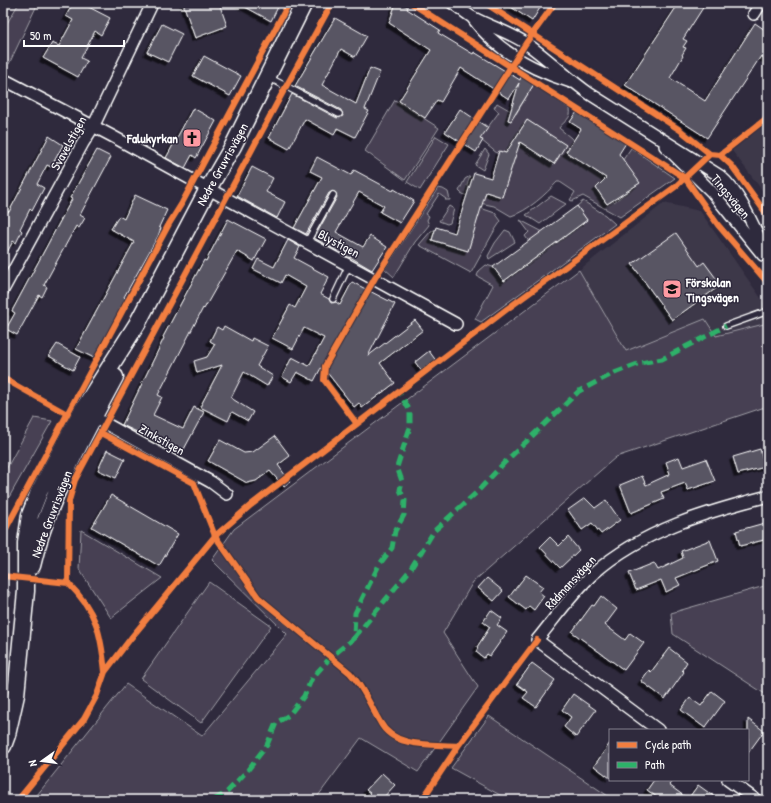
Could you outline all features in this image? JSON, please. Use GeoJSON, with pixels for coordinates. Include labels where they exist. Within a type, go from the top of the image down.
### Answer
{"type":"FeatureCollection","features":[{"type":"Feature","properties":{"kind":"street","name":"Nedre Gruvrisvägen"},"geometry":{"type":"LineString","coordinates":[[3,746],[16,695],[26,591],[26,543],[30,515],[39,492],[88,414],[137,324],[208,189],[233,146],[304,3]]}},
{"type":"Feature","properties":{"kind":"street","name":"Tingsvägen"},"geometry":{"type":"LineString","coordinates":[[452,3],[472,17],[495,26],[526,43],[552,62],[574,83],[653,135],[701,163],[730,185],[768,256]]}},
{"type":"Feature","properties":{"kind":"street"},"geometry":{"type":"LineString","coordinates":[[754,14],[761,3]]}},
{"type":"Feature","properties":{"kind":"street","name":"Svavelstigen"},"geometry":{"type":"LineString","coordinates":[[3,290],[93,127],[150,4]]}},
{"type":"Feature","properties":{"kind":"street","name":"Tingsvägen"},"geometry":{"type":"LineString","coordinates":[[472,17],[483,32],[501,48],[547,74],[574,83]]}},
{"type":"Feature","properties":{"kind":"street","name":"Blystigen"},"geometry":{"type":"LineString","coordinates":[[3,79],[350,265],[456,324]]}},
{"type":"Feature","properties":{"kind":"street","name":"Tingsvägen"},"geometry":{"type":"LineString","coordinates":[[653,135],[712,192],[768,262]]}},
{"type":"Feature","properties":{"kind":"street","name":"Zinkstigen"},"geometry":{"type":"LineString","coordinates":[[88,414],[211,482],[227,494]]}},
{"type":"Feature","properties":{"kind":"street","name":"Rådmansvägen"},"geometry":{"type":"LineString","coordinates":[[657,729],[537,640],[587,580],[617,555],[647,537],[683,522],[719,509],[768,496]]}},
{"type":"Feature","properties":{"kind":"street"},"geometry":{"type":"LineString","coordinates":[[729,781],[756,800]]}},
{"type":"Feature","properties":{"kind":"lane"},"geometry":{"type":"LineString","coordinates":[[268,77],[339,114]]}},
{"type":"Feature","properties":{"kind":"lane"},"geometry":{"type":"LineString","coordinates":[[307,242],[333,195]]}},
{"type":"Feature","properties":{"kind":"lane"},"geometry":{"type":"LineString","coordinates":[[333,299],[350,265]]}},
{"type":"Feature","properties":{"kind":"lane"},"geometry":{"type":"LineString","coordinates":[[726,326],[768,311]]}},
{"type":"Feature","properties":{"kind":"shaded area"},"geometry":{"type":"Polygon","coordinates":[[[19,3],[38,3],[9,64],[3,62],[3,30],[19,3]]]}},
{"type":"Feature","properties":{"kind":"shaded area"},"geometry":{"type":"Polygon","coordinates":[[[534,84],[570,109],[569,118],[559,128],[571,138],[606,179],[596,189],[607,204],[613,201],[614,202],[639,183],[614,173],[631,148],[675,178],[620,217],[583,196],[572,201],[570,200],[575,192],[560,182],[557,182],[542,197],[530,206],[511,216],[494,206],[480,203],[459,191],[465,179],[470,176],[467,186],[502,197],[515,156],[500,151],[498,154],[476,136],[484,124],[488,127],[499,112],[494,108],[497,103],[516,114],[534,84]],[[527,120],[515,139],[554,164],[560,156],[555,153],[562,143],[527,120]]]}},
{"type":"Feature","properties":{"kind":"shaded area"},"geometry":{"type":"Polygon","coordinates":[[[395,100],[439,128],[405,180],[365,151],[395,100]]]}},
{"type":"Feature","properties":{"kind":"shaded area"},"geometry":{"type":"Polygon","coordinates":[[[768,120],[768,198],[730,148],[768,120]]]}},
{"type":"Feature","properties":{"kind":"shaded area"},"geometry":{"type":"Polygon","coordinates":[[[436,136],[449,144],[420,190],[407,182],[436,136]]]}},
{"type":"Feature","properties":{"kind":"shaded area"},"geometry":{"type":"Polygon","coordinates":[[[485,149],[489,154],[483,170],[475,165],[485,149]]]}},
{"type":"Feature","properties":{"kind":"shaded area"},"geometry":{"type":"Polygon","coordinates":[[[438,188],[448,192],[450,200],[445,200],[446,199],[439,194],[426,214],[429,216],[427,220],[429,225],[415,242],[394,277],[385,269],[438,188]]]}},
{"type":"Feature","properties":{"kind":"shaded area"},"geometry":{"type":"Polygon","coordinates":[[[551,196],[566,204],[540,224],[526,215],[551,196]]]}},
{"type":"Feature","properties":{"kind":"shaded area"},"geometry":{"type":"Polygon","coordinates":[[[583,201],[605,215],[615,224],[481,322],[475,319],[493,285],[477,276],[479,271],[486,265],[493,267],[504,281],[539,256],[525,236],[529,232],[520,220],[543,232],[553,246],[587,220],[577,206],[583,201]]]}},
{"type":"Feature","properties":{"kind":"shaded area"},"geometry":{"type":"Polygon","coordinates":[[[466,203],[495,213],[501,221],[471,273],[419,245],[431,231],[435,230],[432,240],[468,251],[480,210],[464,205],[466,203]]]}},
{"type":"Feature","properties":{"kind":"shaded area","name":"Förskolan Tingsvägen"},"geometry":{"type":"Polygon","coordinates":[[[664,203],[700,211],[768,308],[768,323],[716,336],[705,319],[626,351],[579,270],[664,203]]]}},
{"type":"Feature","properties":{"kind":"shaded area"},"geometry":{"type":"Polygon","coordinates":[[[449,206],[454,209],[450,223],[447,224],[439,221],[449,206]]]}},
{"type":"Feature","properties":{"kind":"shaded area"},"geometry":{"type":"Polygon","coordinates":[[[505,230],[510,232],[515,242],[489,259],[488,256],[495,243],[505,230]]]}},
{"type":"Feature","properties":{"kind":"shaded area"},"geometry":{"type":"Polygon","coordinates":[[[579,270],[626,351],[705,319],[716,336],[768,323],[768,406],[616,457],[473,582],[443,633],[478,687],[418,772],[361,738],[315,800],[33,800],[126,684],[202,736],[287,634],[212,560],[234,529],[579,270]]]}},
{"type":"Feature","properties":{"kind":"shaded area"},"geometry":{"type":"Polygon","coordinates":[[[34,418],[52,421],[3,508],[3,475],[34,418]]]}},
{"type":"Feature","properties":{"kind":"shaded area"},"geometry":{"type":"Polygon","coordinates":[[[81,530],[162,578],[111,618],[79,569],[81,530]]]}},
{"type":"Feature","properties":{"kind":"shaded area"},"geometry":{"type":"Polygon","coordinates":[[[209,582],[271,626],[201,723],[141,679],[209,582]]]}},
{"type":"Feature","properties":{"kind":"shaded area"},"geometry":{"type":"Polygon","coordinates":[[[768,585],[768,696],[673,634],[671,613],[768,585]]]}},
{"type":"Feature","properties":{"kind":"shaded area"},"geometry":{"type":"Polygon","coordinates":[[[3,590],[10,592],[3,630],[3,590]]]}},
{"type":"Feature","properties":{"kind":"shaded area"},"geometry":{"type":"Polygon","coordinates":[[[489,716],[614,800],[509,800],[451,768],[489,716]]]}},
{"type":"Feature","properties":{"kind":"building"},"geometry":{"type":"Polygon","coordinates":[[[73,3],[81,3],[110,18],[101,35],[95,31],[81,58],[87,61],[78,77],[43,58],[52,43],[59,46],[73,20],[66,16],[73,3]]]}},
{"type":"Feature","properties":{"kind":"building"},"geometry":{"type":"Polygon","coordinates":[[[183,3],[219,3],[227,26],[195,38],[183,3]]]}},
{"type":"Feature","properties":{"kind":"building"},"geometry":{"type":"Polygon","coordinates":[[[238,3],[280,3],[271,21],[238,3]]]}},
{"type":"Feature","properties":{"kind":"building"},"geometry":{"type":"Polygon","coordinates":[[[396,3],[400,3],[408,7],[407,9],[440,30],[438,33],[473,54],[474,52],[520,80],[521,76],[534,84],[511,121],[508,120],[519,83],[509,99],[461,68],[441,102],[437,100],[425,118],[399,101],[431,50],[389,23],[396,3]]]}},
{"type":"Feature","properties":{"kind":"building"},"geometry":{"type":"Polygon","coordinates":[[[505,3],[543,3],[532,21],[505,3]]]}},
{"type":"Feature","properties":{"kind":"building"},"geometry":{"type":"Polygon","coordinates":[[[679,3],[706,3],[683,39],[687,41],[683,47],[686,48],[670,78],[705,101],[755,23],[768,32],[768,60],[761,56],[707,138],[625,85],[679,3]]]}},
{"type":"Feature","properties":{"kind":"building"},"geometry":{"type":"Polygon","coordinates":[[[335,18],[367,36],[355,57],[341,49],[322,85],[356,104],[370,68],[380,72],[365,109],[369,111],[355,137],[337,128],[334,135],[305,119],[289,149],[269,138],[292,94],[337,118],[343,116],[341,110],[295,86],[335,18]]]}},
{"type":"Feature","properties":{"kind":"building"},"geometry":{"type":"Polygon","coordinates":[[[162,24],[182,34],[168,62],[147,52],[162,24]]]}},
{"type":"Feature","properties":{"kind":"building"},"geometry":{"type":"Polygon","coordinates":[[[204,56],[241,76],[230,96],[193,76],[204,56]]]}},
{"type":"Feature","properties":{"kind":"building","name":"Falukyrkan"},"geometry":{"type":"Polygon","coordinates":[[[193,108],[216,121],[196,158],[192,155],[185,168],[166,158],[193,108]]]}},
{"type":"Feature","properties":{"kind":"building"},"geometry":{"type":"Polygon","coordinates":[[[460,109],[488,128],[480,139],[483,140],[476,152],[445,132],[460,109]]]}},
{"type":"Feature","properties":{"kind":"building"},"geometry":{"type":"Polygon","coordinates":[[[577,112],[626,143],[619,154],[640,183],[607,204],[596,188],[606,178],[566,152],[581,129],[570,122],[577,112]]]}},
{"type":"Feature","properties":{"kind":"building"},"geometry":{"type":"Polygon","coordinates":[[[527,120],[566,145],[554,164],[520,142],[502,197],[486,192],[468,251],[432,240],[436,227],[455,233],[474,173],[491,178],[499,151],[506,153],[527,120]]]}},
{"type":"Feature","properties":{"kind":"building"},"geometry":{"type":"Polygon","coordinates":[[[49,136],[63,145],[51,167],[47,165],[37,184],[44,188],[32,211],[30,209],[20,229],[22,231],[16,243],[13,241],[3,260],[3,218],[7,211],[9,212],[49,136]]]}},
{"type":"Feature","properties":{"kind":"building"},"geometry":{"type":"Polygon","coordinates":[[[97,150],[111,157],[80,215],[85,218],[79,228],[76,226],[44,285],[47,287],[42,297],[39,295],[17,335],[6,329],[15,313],[12,311],[72,199],[70,198],[97,150]]]}},
{"type":"Feature","properties":{"kind":"building"},"geometry":{"type":"Polygon","coordinates":[[[317,157],[351,175],[354,170],[393,191],[394,189],[414,201],[400,223],[380,212],[384,206],[359,192],[336,232],[363,247],[370,236],[387,247],[372,270],[314,238],[337,197],[335,192],[329,193],[306,234],[294,228],[322,177],[310,171],[317,157]]]}},
{"type":"Feature","properties":{"kind":"building"},"geometry":{"type":"Polygon","coordinates":[[[252,167],[273,178],[266,192],[285,202],[277,218],[237,196],[252,167]]]}},
{"type":"Feature","properties":{"kind":"building"},"geometry":{"type":"Polygon","coordinates":[[[135,195],[167,210],[159,227],[161,228],[158,236],[124,297],[126,299],[123,307],[94,358],[76,349],[134,242],[111,229],[119,216],[124,219],[135,195]]]}},
{"type":"Feature","properties":{"kind":"building"},"geometry":{"type":"Polygon","coordinates":[[[577,206],[587,220],[504,281],[493,267],[577,206]]]}},
{"type":"Feature","properties":{"kind":"building"},"geometry":{"type":"Polygon","coordinates":[[[228,219],[266,239],[254,261],[237,251],[204,309],[203,308],[158,395],[162,397],[153,415],[183,429],[194,407],[204,412],[182,453],[122,425],[164,338],[163,337],[204,260],[206,261],[228,219]]]}},
{"type":"Feature","properties":{"kind":"building"},"geometry":{"type":"Polygon","coordinates":[[[676,233],[699,266],[704,262],[721,285],[672,320],[632,264],[676,233]]]}},
{"type":"Feature","properties":{"kind":"building"},"geometry":{"type":"Polygon","coordinates":[[[288,240],[300,247],[294,258],[329,277],[320,294],[329,299],[331,303],[336,302],[340,305],[352,282],[395,304],[368,356],[415,320],[423,330],[380,363],[395,383],[362,408],[359,403],[354,407],[322,366],[314,381],[297,372],[291,382],[282,377],[292,357],[309,366],[324,338],[304,328],[293,349],[272,338],[290,305],[295,308],[306,287],[285,275],[281,283],[253,269],[258,259],[274,267],[288,240]]]}},
{"type":"Feature","properties":{"kind":"building"},"geometry":{"type":"Polygon","coordinates":[[[224,326],[251,341],[252,338],[268,346],[257,366],[273,376],[267,386],[244,372],[231,398],[253,412],[248,421],[232,412],[228,421],[200,407],[222,365],[197,373],[194,361],[207,357],[215,344],[210,341],[217,327],[222,330],[224,326]]]}},
{"type":"Feature","properties":{"kind":"building"},"geometry":{"type":"Polygon","coordinates":[[[57,344],[80,357],[73,370],[49,356],[57,344]]]}},
{"type":"Feature","properties":{"kind":"building"},"geometry":{"type":"Polygon","coordinates":[[[429,351],[437,362],[423,373],[415,362],[429,351]]]}},
{"type":"Feature","properties":{"kind":"building"},"geometry":{"type":"Polygon","coordinates":[[[275,436],[290,456],[278,465],[290,482],[284,487],[270,471],[256,481],[247,483],[208,461],[220,440],[244,453],[253,452],[275,436]]]}},
{"type":"Feature","properties":{"kind":"building"},"geometry":{"type":"Polygon","coordinates":[[[760,449],[765,467],[738,474],[733,457],[760,449]]]}},
{"type":"Feature","properties":{"kind":"building"},"geometry":{"type":"Polygon","coordinates":[[[107,450],[125,459],[116,478],[98,470],[107,450]]]}},
{"type":"Feature","properties":{"kind":"building"},"geometry":{"type":"Polygon","coordinates":[[[679,457],[683,467],[706,459],[715,481],[688,490],[685,483],[661,492],[664,499],[631,513],[620,485],[642,476],[646,485],[670,474],[666,462],[679,457]]]}},
{"type":"Feature","properties":{"kind":"building"},"geometry":{"type":"Polygon","coordinates":[[[111,495],[178,534],[159,566],[92,527],[111,495]]]}},
{"type":"Feature","properties":{"kind":"building"},"geometry":{"type":"Polygon","coordinates":[[[585,498],[595,508],[606,500],[620,520],[601,534],[592,523],[582,530],[568,510],[585,498]]]}},
{"type":"Feature","properties":{"kind":"building"},"geometry":{"type":"Polygon","coordinates":[[[768,522],[768,539],[740,546],[736,531],[768,522]]]}},
{"type":"Feature","properties":{"kind":"building"},"geometry":{"type":"Polygon","coordinates":[[[550,537],[559,546],[568,537],[579,550],[560,568],[540,547],[550,537]]]}},
{"type":"Feature","properties":{"kind":"building"},"geometry":{"type":"Polygon","coordinates":[[[710,540],[718,561],[676,578],[680,585],[666,592],[661,580],[636,590],[629,573],[654,563],[658,570],[683,558],[681,551],[710,540]]]}},
{"type":"Feature","properties":{"kind":"building"},"geometry":{"type":"Polygon","coordinates":[[[526,575],[543,587],[539,592],[544,596],[534,610],[529,606],[526,610],[509,597],[526,575]]]}},
{"type":"Feature","properties":{"kind":"building"},"geometry":{"type":"Polygon","coordinates":[[[487,578],[503,591],[494,601],[478,588],[487,578]]]}},
{"type":"Feature","properties":{"kind":"building"},"geometry":{"type":"Polygon","coordinates":[[[601,596],[617,609],[605,625],[625,640],[630,633],[644,643],[624,670],[572,632],[592,605],[594,606],[601,596]]]}},
{"type":"Feature","properties":{"kind":"building"},"geometry":{"type":"Polygon","coordinates":[[[491,610],[502,618],[497,625],[507,632],[490,656],[487,654],[484,658],[476,652],[477,647],[490,627],[483,622],[491,610]]]}},
{"type":"Feature","properties":{"kind":"building"},"geometry":{"type":"Polygon","coordinates":[[[669,648],[687,662],[682,670],[684,672],[665,699],[641,681],[649,670],[651,672],[669,648]]]}},
{"type":"Feature","properties":{"kind":"building"},"geometry":{"type":"Polygon","coordinates":[[[532,663],[555,680],[536,707],[523,698],[528,692],[517,684],[532,663]]]}},
{"type":"Feature","properties":{"kind":"building"},"geometry":{"type":"Polygon","coordinates":[[[712,691],[725,701],[705,728],[681,710],[690,698],[701,706],[712,691]]]}},
{"type":"Feature","properties":{"kind":"building"},"geometry":{"type":"Polygon","coordinates":[[[573,694],[596,710],[576,737],[564,727],[571,717],[562,710],[573,694]]]}},
{"type":"Feature","properties":{"kind":"building"},"geometry":{"type":"Polygon","coordinates":[[[748,719],[764,731],[749,752],[749,729],[748,719]]]}},
{"type":"Feature","properties":{"kind":"building"},"geometry":{"type":"Polygon","coordinates":[[[609,744],[609,777],[594,766],[609,744]]]}},
{"type":"Feature","properties":{"kind":"building"},"geometry":{"type":"Polygon","coordinates":[[[382,773],[395,785],[381,800],[363,800],[370,793],[366,790],[382,773]]]}},
{"type":"Feature","properties":{"kind":"building"},"geometry":{"type":"Polygon","coordinates":[[[653,781],[672,781],[669,785],[688,799],[698,785],[719,800],[661,800],[647,790],[653,781]]]}},
{"type":"Feature","properties":{"kind":"marked path"},"geometry":{"type":"LineString","coordinates":[[354,638],[410,570],[434,531],[477,492],[504,463],[579,391],[612,374],[640,363],[662,359],[726,326]]}},
{"type":"Feature","properties":{"kind":"marked path"},"geometry":{"type":"LineString","coordinates":[[214,800],[227,792],[247,771],[267,745],[276,723],[289,715],[304,696],[312,678],[331,657],[354,638],[355,613],[379,565],[392,548],[395,531],[404,515],[405,500],[400,490],[402,481],[397,467],[410,427],[410,411],[399,392]]}},
{"type":"Feature","properties":{"kind":"cycle path"},"geometry":{"type":"LineString","coordinates":[[3,534],[289,3]]}},
{"type":"Feature","properties":{"kind":"cycle path"},"geometry":{"type":"LineString","coordinates":[[68,583],[69,501],[75,480],[332,3]]}},
{"type":"Feature","properties":{"kind":"cycle path"},"geometry":{"type":"LineString","coordinates":[[411,3],[685,178],[718,225],[768,283]]}},
{"type":"Feature","properties":{"kind":"cycle path"},"geometry":{"type":"LineString","coordinates":[[485,3],[680,130],[710,154],[720,155],[732,166],[768,216]]}},
{"type":"Feature","properties":{"kind":"cycle path"},"geometry":{"type":"LineString","coordinates":[[357,424],[324,380],[325,366],[375,278],[526,43],[555,3]]}},
{"type":"Feature","properties":{"kind":"cycle path"},"geometry":{"type":"LineString","coordinates":[[720,155],[768,117]]}},
{"type":"Feature","properties":{"kind":"cycle path"},"geometry":{"type":"LineString","coordinates":[[18,800],[84,719],[97,695],[105,672],[215,536],[251,505],[507,309],[675,187],[710,154]]}},
{"type":"Feature","properties":{"kind":"cycle path"},"geometry":{"type":"LineString","coordinates":[[3,378],[67,414]]}},
{"type":"Feature","properties":{"kind":"cycle path"},"geometry":{"type":"LineString","coordinates":[[101,433],[194,483],[215,536],[258,597],[350,673],[359,685],[386,731],[404,741],[426,745],[458,746]]}},
{"type":"Feature","properties":{"kind":"cycle path"},"geometry":{"type":"LineString","coordinates":[[3,576],[68,583],[85,604],[96,624],[102,646],[105,672]]}},
{"type":"Feature","properties":{"kind":"cycle path"},"geometry":{"type":"LineString","coordinates":[[422,800],[458,746],[537,640]]}},
{"type":"Feature","properties":{"kind":"place","name":"Falukyrkan"},"geometry":{"type":"Point","coordinates":[192,138]}},
{"type":"Feature","properties":{"kind":"place","name":"Förskolan Tingsvägen"},"geometry":{"type":"Point","coordinates":[672,289]}}]}
